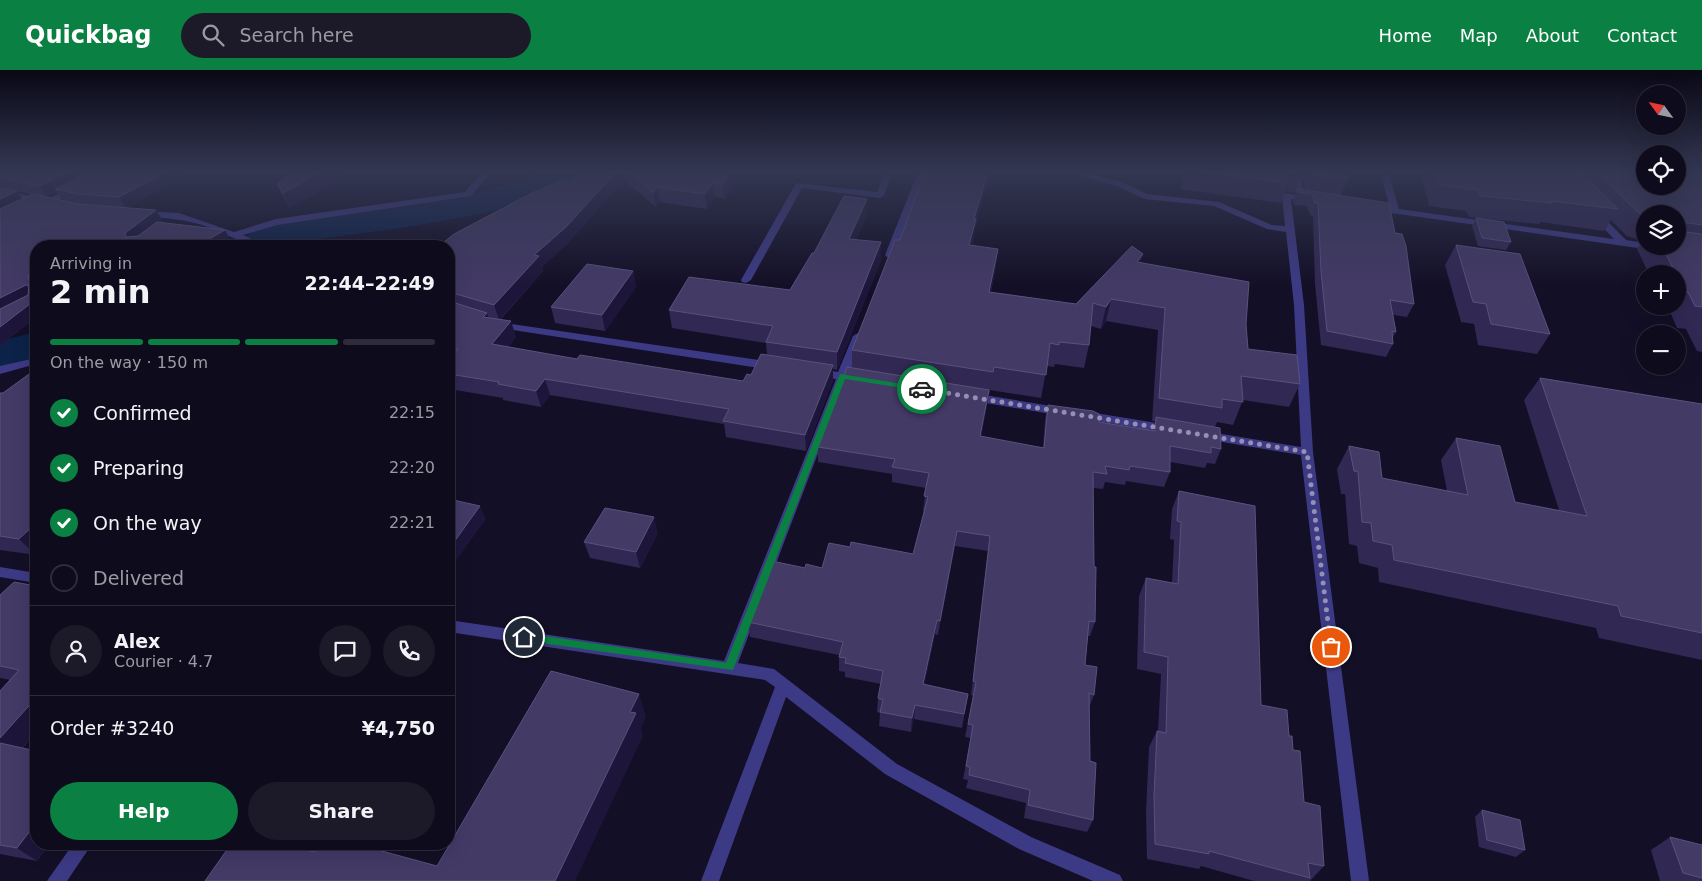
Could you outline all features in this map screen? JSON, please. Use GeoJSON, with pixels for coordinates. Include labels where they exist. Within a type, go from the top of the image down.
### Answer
{"type":"FeatureCollection","features":[{"type":"Feature","properties":{"kind":"street"},"geometry":{"type":"LineString","coordinates":[[233,235],[276,222],[359,210]]}},
{"type":"Feature","properties":{"kind":"street"},"geometry":{"type":"LineString","coordinates":[[746,280],[785,210]]}},
{"type":"Feature","properties":{"kind":"street"},"geometry":{"type":"LineString","coordinates":[[886,265],[907,210]]}},
{"type":"Feature","properties":{"kind":"street"},"geometry":{"type":"LineString","coordinates":[[1230,210],[1270,227],[1290,230]]}},
{"type":"Feature","properties":{"kind":"street"},"geometry":{"type":"LineString","coordinates":[[1288,210],[1299,305],[1307,452],[1360,881]]}},
{"type":"Feature","properties":{"kind":"street"},"geometry":{"type":"LineString","coordinates":[[1386,210],[1636,244]]}},
{"type":"Feature","properties":{"kind":"street"},"geometry":{"type":"LineString","coordinates":[[1592,210],[1623,242]]}},
{"type":"Feature","properties":{"kind":"street"},"geometry":{"type":"LineString","coordinates":[[132,213],[179,216],[245,240]]}},
{"type":"Feature","properties":{"kind":"street"},"geometry":{"type":"LineString","coordinates":[[165,226],[179,216]]}},
{"type":"Feature","properties":{"kind":"street"},"geometry":{"type":"LineString","coordinates":[[483,321],[501,326],[784,368]]}},
{"type":"Feature","properties":{"kind":"street"},"geometry":{"type":"LineString","coordinates":[[729,667],[860,330]]}},
{"type":"Feature","properties":{"kind":"street"},"geometry":{"type":"LineString","coordinates":[[0,370],[30,362]]}},
{"type":"Feature","properties":{"kind":"street"},"geometry":{"type":"LineString","coordinates":[[803,370],[872,381]]}},
{"type":"Feature","properties":{"kind":"street"},"geometry":{"type":"LineString","coordinates":[[959,395],[1307,452]]}},
{"type":"Feature","properties":{"kind":"street"},"geometry":{"type":"LineString","coordinates":[[0,572],[30,577]]}},
{"type":"Feature","properties":{"kind":"street"},"geometry":{"type":"LineString","coordinates":[[455,627],[769,674],[891,769],[1025,843],[1114,881]]}},
{"type":"Feature","properties":{"kind":"street"},"geometry":{"type":"LineString","coordinates":[[710,881],[782,685]]}},
{"type":"Feature","properties":{"kind":"street"},"geometry":{"type":"LineString","coordinates":[[56,881],[79,850]]}},
{"type":"Feature","properties":{"kind":"building"},"geometry":{"type":"Polygon","coordinates":[[[0,210],[156,210],[125,233],[126,237],[138,236],[157,222],[225,230],[208,240],[30,240],[30,275],[28,276],[30,283],[30,304],[0,327],[0,309],[28,295],[29,285],[0,298],[0,210]]]}},
{"type":"Feature","properties":{"kind":"building"},"geometry":{"type":"Polygon","coordinates":[[[500,210],[582,210],[566,227],[534,255],[539,256],[494,305],[455,294],[455,240],[446,240],[454,234],[500,210]]]}},
{"type":"Feature","properties":{"kind":"building"},"geometry":{"type":"Polygon","coordinates":[[[837,210],[862,210],[849,239],[881,242],[837,352],[766,342],[773,326],[669,310],[689,277],[790,290],[812,253],[814,253],[837,210]]]}},
{"type":"Feature","properties":{"kind":"building"},"geometry":{"type":"Polygon","coordinates":[[[911,210],[977,210],[969,245],[998,249],[989,292],[1076,304],[1132,246],[1143,254],[1137,262],[1249,282],[1246,324],[1248,349],[1297,355],[1300,384],[1241,376],[1243,402],[1222,399],[1222,408],[1159,398],[1165,308],[1111,299],[1106,307],[1093,303],[1089,345],[1059,342],[1059,345],[1050,343],[1046,375],[994,367],[993,372],[852,350],[895,240],[900,240],[911,210]]]}},
{"type":"Feature","properties":{"kind":"building"},"geometry":{"type":"Polygon","coordinates":[[[1318,210],[1390,210],[1395,233],[1402,234],[1406,246],[1414,304],[1390,300],[1396,332],[1392,331],[1393,344],[1327,331],[1321,271],[1318,210]]]}},
{"type":"Feature","properties":{"kind":"building"},"geometry":{"type":"Polygon","coordinates":[[[1686,210],[1702,210],[1702,225],[1686,223],[1686,210]]]}},
{"type":"Feature","properties":{"kind":"building"},"geometry":{"type":"Polygon","coordinates":[[[1476,218],[1504,222],[1511,242],[1482,238],[1476,218]]]}},
{"type":"Feature","properties":{"kind":"building"},"geometry":{"type":"Polygon","coordinates":[[[1686,232],[1702,234],[1702,307],[1695,306],[1688,292],[1686,292],[1686,265],[1672,265],[1666,255],[1686,255],[1686,232]]]}},
{"type":"Feature","properties":{"kind":"building"},"geometry":{"type":"Polygon","coordinates":[[[1456,245],[1520,254],[1550,334],[1491,324],[1486,304],[1473,302],[1456,245]]]}},
{"type":"Feature","properties":{"kind":"building"},"geometry":{"type":"Polygon","coordinates":[[[587,264],[633,271],[602,315],[551,307],[587,264]]]}},
{"type":"Feature","properties":{"kind":"building"},"geometry":{"type":"Polygon","coordinates":[[[455,303],[487,313],[483,317],[511,321],[492,344],[577,359],[580,355],[743,381],[747,374],[751,375],[761,354],[833,365],[805,435],[723,421],[729,409],[545,379],[536,391],[498,384],[499,382],[455,375],[455,353],[458,349],[455,348],[455,303]]]}},
{"type":"Feature","properties":{"kind":"building"},"geometry":{"type":"Polygon","coordinates":[[[847,367],[989,390],[980,436],[1044,448],[1048,405],[1093,411],[1099,414],[1099,422],[1155,431],[1156,417],[1220,428],[1221,449],[1211,447],[1211,453],[1170,446],[1170,472],[1130,466],[1129,470],[1105,466],[1107,474],[1093,472],[1094,567],[1096,567],[1095,622],[1089,621],[1085,665],[1097,667],[1094,695],[1089,693],[1090,761],[1096,763],[1093,820],[1028,805],[1030,790],[969,775],[970,767],[966,766],[973,725],[968,724],[976,682],[973,681],[990,536],[957,531],[940,621],[937,620],[923,684],[968,694],[964,714],[915,705],[912,718],[880,712],[883,700],[878,698],[883,671],[845,663],[846,658],[839,657],[843,642],[748,622],[772,561],[805,568],[806,564],[822,568],[829,543],[850,547],[851,542],[913,554],[928,497],[924,496],[929,473],[892,467],[895,459],[818,447],[847,367]]]}},
{"type":"Feature","properties":{"kind":"building"},"geometry":{"type":"Polygon","coordinates":[[[30,373],[30,529],[19,539],[0,536],[0,393],[3,393],[30,373]]]}},
{"type":"Feature","properties":{"kind":"building"},"geometry":{"type":"Polygon","coordinates":[[[1540,378],[1702,404],[1702,633],[1621,616],[1618,606],[1394,560],[1392,545],[1373,541],[1371,523],[1362,522],[1358,472],[1354,471],[1349,446],[1379,452],[1382,478],[1468,495],[1456,438],[1500,446],[1515,502],[1587,516],[1540,378]]]}},
{"type":"Feature","properties":{"kind":"building"},"geometry":{"type":"Polygon","coordinates":[[[1179,491],[1255,506],[1261,705],[1287,710],[1289,736],[1292,736],[1293,750],[1300,751],[1304,802],[1320,806],[1324,866],[1308,863],[1310,878],[1209,851],[1209,854],[1155,844],[1154,796],[1157,731],[1166,733],[1168,657],[1144,652],[1146,578],[1178,584],[1181,522],[1177,521],[1179,491]]]}},
{"type":"Feature","properties":{"kind":"building"},"geometry":{"type":"Polygon","coordinates":[[[455,500],[480,506],[455,541],[455,500]]]}},
{"type":"Feature","properties":{"kind":"building"},"geometry":{"type":"Polygon","coordinates":[[[605,508],[654,517],[636,552],[584,542],[605,508]]]}},
{"type":"Feature","properties":{"kind":"building"},"geometry":{"type":"Polygon","coordinates":[[[14,582],[30,585],[30,705],[0,738],[0,691],[19,670],[0,666],[0,595],[14,582]]]}},
{"type":"Feature","properties":{"kind":"building"},"geometry":{"type":"Polygon","coordinates":[[[551,671],[639,694],[630,712],[636,713],[555,881],[205,881],[227,850],[306,850],[315,852],[316,850],[378,850],[437,866],[446,850],[455,850],[455,835],[551,671]]]}},
{"type":"Feature","properties":{"kind":"building"},"geometry":{"type":"Polygon","coordinates":[[[0,743],[30,750],[30,831],[17,848],[0,845],[0,743]]]}},
{"type":"Feature","properties":{"kind":"building"},"geometry":{"type":"Polygon","coordinates":[[[1482,810],[1520,820],[1525,850],[1487,840],[1482,810]]]}},
{"type":"Feature","properties":{"kind":"building"},"geometry":{"type":"Polygon","coordinates":[[[1670,837],[1702,845],[1702,878],[1683,873],[1670,837]]]}},
{"type":"Feature","properties":{"kind":"waterway"},"geometry":{"type":"LineString","coordinates":[[268,240],[311,228],[435,210]]}},
{"type":"Feature","properties":{"kind":"waterway"},"geometry":{"type":"LineString","coordinates":[[0,355],[30,348]]}},
{"type":"Feature","properties":{"kind":"way so far"},"geometry":{"type":"LineString","coordinates":[[922,389],[1307,452],[1331,647]]}},
{"type":"Feature","properties":{"kind":"route"},"geometry":{"type":"LineString","coordinates":[[524,637],[729,667],[842,376],[922,389]]}}]}
